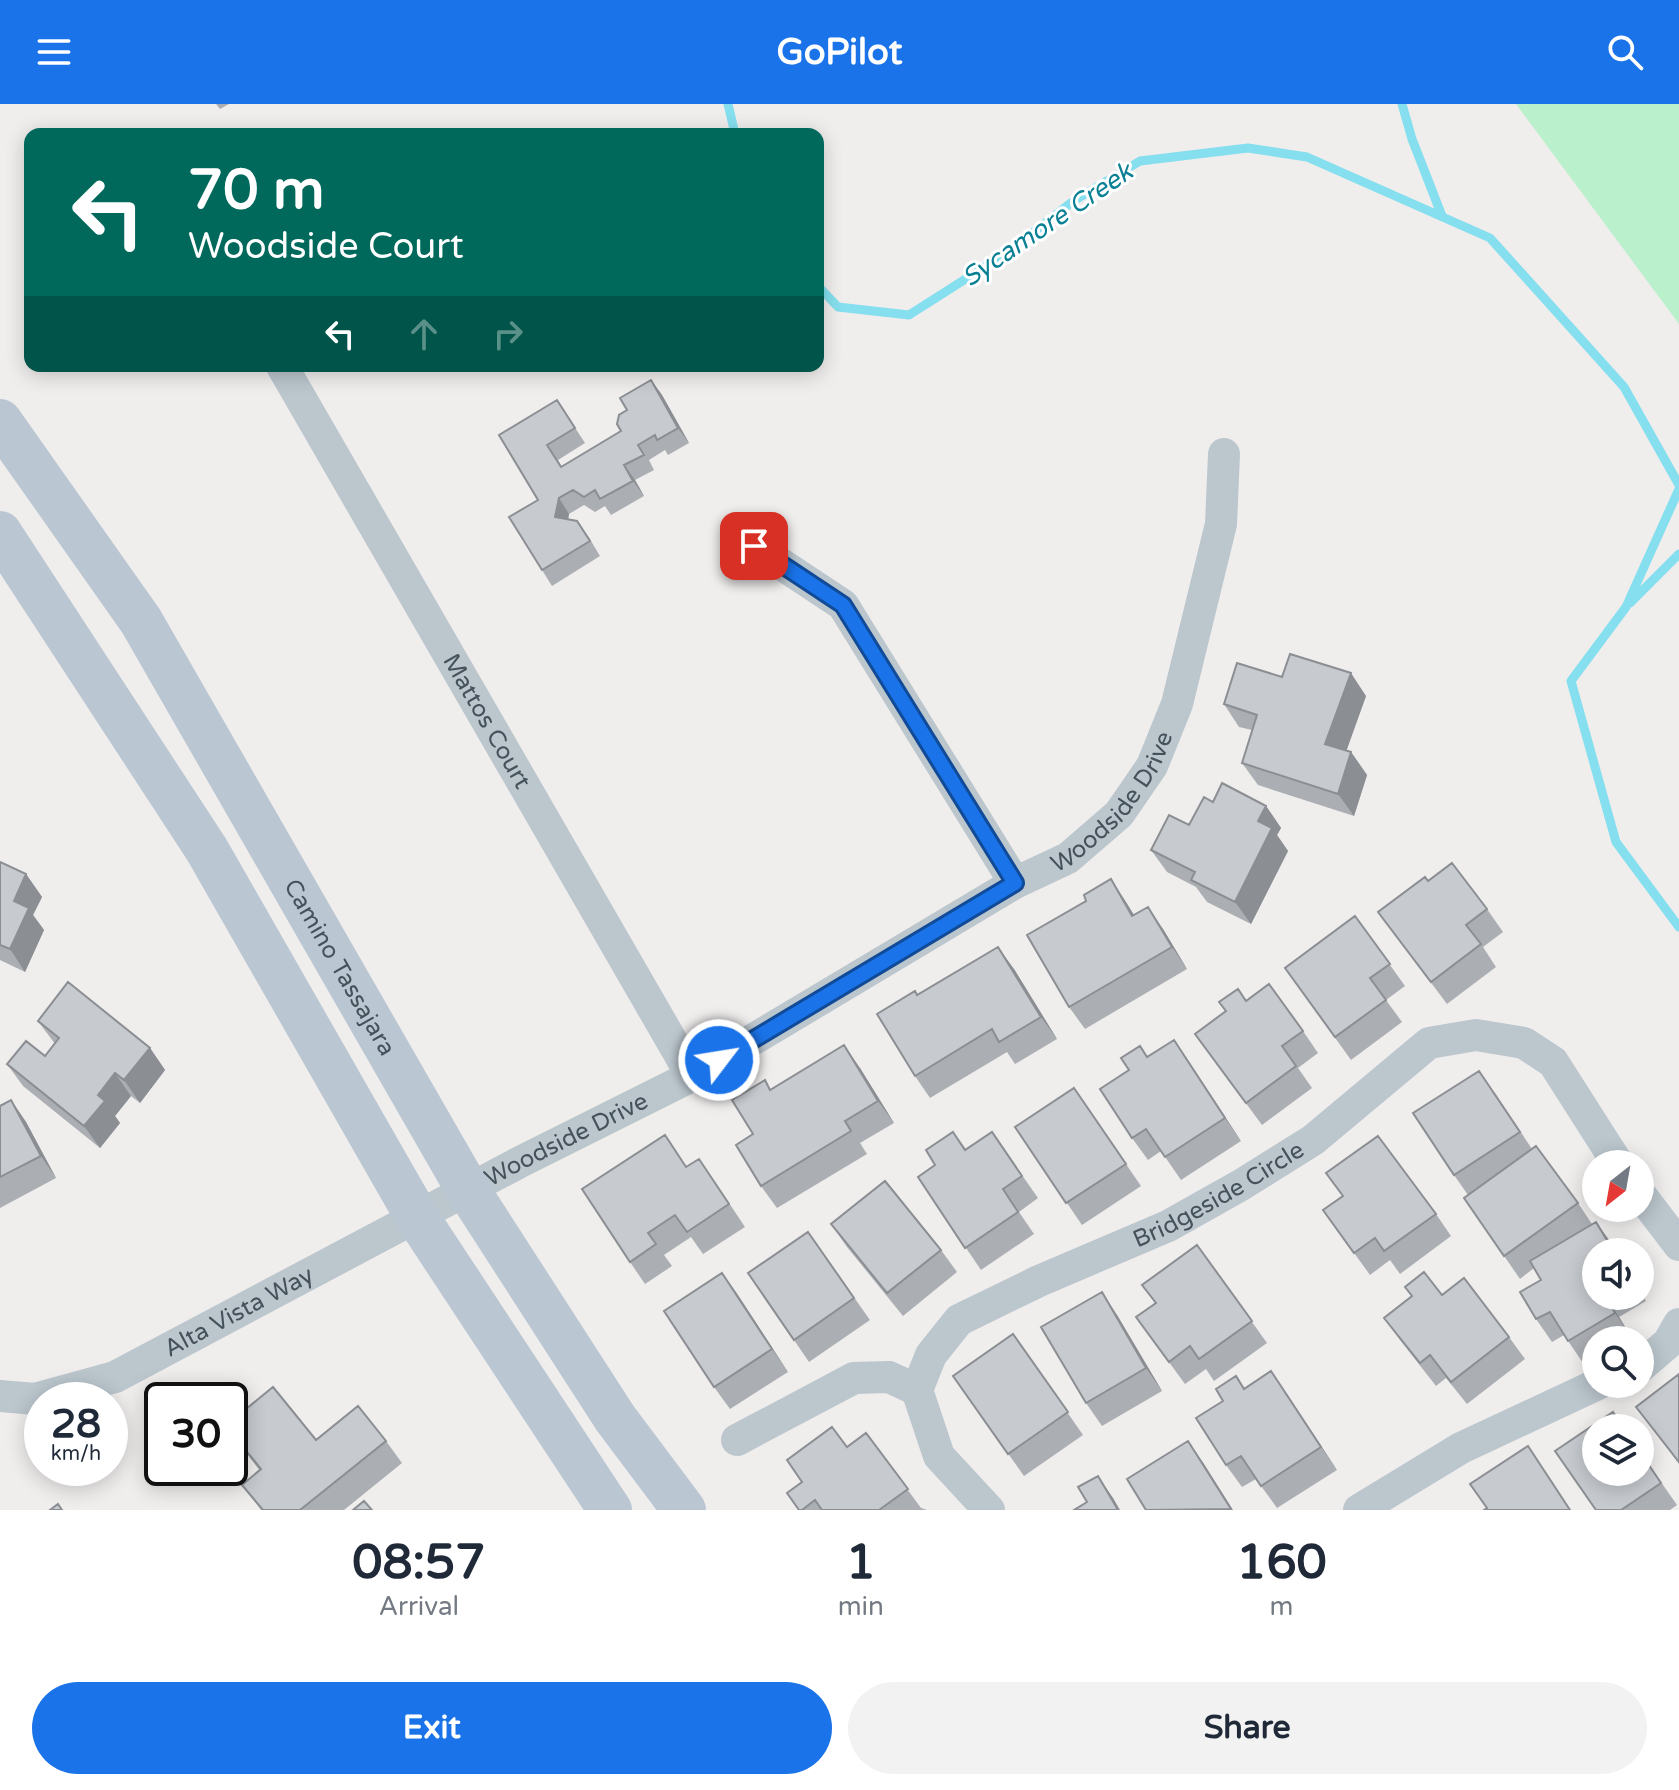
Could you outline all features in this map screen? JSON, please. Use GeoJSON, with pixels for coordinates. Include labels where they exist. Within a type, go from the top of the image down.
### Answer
{"type":"FeatureCollection","features":[{"type":"Feature","properties":{"kind":"main road","name":"Camino Tassajara"},"geometry":{"type":"LineString","coordinates":[[0,421],[141,621],[468,1190],[615,1418],[684,1510]]}},
{"type":"Feature","properties":{"kind":"main road"},"geometry":{"type":"LineString","coordinates":[[0,533],[207,850],[417,1217],[610,1510]]}},
{"type":"Feature","properties":{"kind":"street","name":"Mattos Court"},"geometry":{"type":"LineString","coordinates":[[285,372],[692,1076]]}},
{"type":"Feature","properties":{"kind":"street","name":"Woodside Drive"},"geometry":{"type":"LineString","coordinates":[[468,1190],[692,1076],[1015,883],[1068,858],[1119,814],[1152,766],[1177,704],[1221,524],[1224,454]]}},
{"type":"Feature","properties":{"kind":"street"},"geometry":{"type":"LineString","coordinates":[[754,546],[843,605],[1015,883]]}},
{"type":"Feature","properties":{"kind":"street","name":"Bridgeside Circle"},"geometry":{"type":"LineString","coordinates":[[917,1390],[931,1355],[959,1320],[1039,1281],[1168,1226],[1241,1185],[1313,1140],[1429,1043],[1476,1035],[1524,1043],[1553,1062],[1609,1150]]}},
{"type":"Feature","properties":{"kind":"street","name":"Alta Vista Way"},"geometry":{"type":"LineString","coordinates":[[0,1396],[35,1399],[115,1377],[468,1190]]}},
{"type":"Feature","properties":{"kind":"street"},"geometry":{"type":"LineString","coordinates":[[1654,1212],[1679,1245]]}},
{"type":"Feature","properties":{"kind":"street"},"geometry":{"type":"LineString","coordinates":[[1654,1355],[1668,1343],[1679,1324]]}},
{"type":"Feature","properties":{"kind":"street"},"geometry":{"type":"LineString","coordinates":[[737,1440],[854,1378],[889,1377],[917,1390],[939,1456],[989,1510]]}},
{"type":"Feature","properties":{"kind":"street"},"geometry":{"type":"LineString","coordinates":[[1359,1510],[1406,1498],[1461,1448],[1582,1391]]}},
{"type":"Feature","properties":{"kind":"green space"},"geometry":{"type":"Polygon","coordinates":[[[1516,104],[1679,104],[1679,324],[1516,104]]]}},
{"type":"Feature","properties":{"kind":"building"},"geometry":{"type":"Polygon","coordinates":[[[651,380],[678,428],[657,440],[655,435],[638,445],[644,455],[624,465],[633,481],[600,499],[595,490],[584,497],[573,490],[559,498],[555,517],[577,521],[590,541],[542,570],[509,517],[538,500],[499,435],[557,400],[575,428],[547,445],[561,467],[621,431],[617,424],[619,415],[627,410],[620,398],[651,380]]]}},
{"type":"Feature","properties":{"kind":"building"},"geometry":{"type":"Polygon","coordinates":[[[1290,654],[1351,673],[1325,744],[1351,752],[1338,794],[1242,763],[1257,715],[1224,704],[1237,663],[1282,677],[1290,654]]]}},
{"type":"Feature","properties":{"kind":"building"},"geometry":{"type":"Polygon","coordinates":[[[1222,783],[1266,806],[1258,821],[1272,828],[1235,902],[1191,880],[1195,872],[1151,850],[1169,815],[1189,825],[1204,797],[1213,802],[1222,783]]]}},
{"type":"Feature","properties":{"kind":"building"},"geometry":{"type":"Polygon","coordinates":[[[0,862],[26,874],[14,901],[29,908],[10,949],[0,945],[0,862]]]}},
{"type":"Feature","properties":{"kind":"building"},"geometry":{"type":"Polygon","coordinates":[[[1452,863],[1487,909],[1466,925],[1481,944],[1431,982],[1378,912],[1425,877],[1428,881],[1452,863]]]}},
{"type":"Feature","properties":{"kind":"building"},"geometry":{"type":"Polygon","coordinates":[[[1111,879],[1132,916],[1148,907],[1172,947],[1069,1007],[1027,935],[1086,901],[1084,895],[1111,879]]]}},
{"type":"Feature","properties":{"kind":"building"},"geometry":{"type":"Polygon","coordinates":[[[1355,916],[1390,964],[1370,978],[1386,1000],[1335,1037],[1285,968],[1355,916]]]}},
{"type":"Feature","properties":{"kind":"building"},"geometry":{"type":"Polygon","coordinates":[[[998,947],[1041,1017],[999,1042],[992,1029],[915,1076],[877,1014],[915,991],[917,995],[998,947]]]}},
{"type":"Feature","properties":{"kind":"building"},"geometry":{"type":"Polygon","coordinates":[[[68,982],[150,1048],[124,1080],[115,1073],[98,1095],[105,1101],[84,1126],[7,1064],[26,1041],[45,1056],[59,1038],[38,1021],[68,982]]]}},
{"type":"Feature","properties":{"kind":"building"},"geometry":{"type":"Polygon","coordinates":[[[1269,984],[1303,1031],[1282,1046],[1296,1066],[1246,1103],[1195,1034],[1226,1011],[1219,1002],[1238,989],[1246,1001],[1269,984]]]}},
{"type":"Feature","properties":{"kind":"building"},"geometry":{"type":"Polygon","coordinates":[[[1174,1040],[1225,1118],[1165,1157],[1146,1129],[1132,1138],[1100,1089],[1129,1070],[1121,1058],[1140,1046],[1147,1057],[1174,1040]]]}},
{"type":"Feature","properties":{"kind":"building"},"geometry":{"type":"Polygon","coordinates":[[[844,1045],[878,1101],[845,1121],[851,1131],[761,1186],[736,1145],[753,1134],[732,1100],[765,1080],[770,1090],[844,1045]]]}},
{"type":"Feature","properties":{"kind":"building"},"geometry":{"type":"Polygon","coordinates":[[[1479,1071],[1520,1132],[1454,1175],[1413,1113],[1479,1071]]]}},
{"type":"Feature","properties":{"kind":"building"},"geometry":{"type":"Polygon","coordinates":[[[1074,1088],[1126,1164],[1066,1203],[1015,1127],[1074,1088]]]}},
{"type":"Feature","properties":{"kind":"building"},"geometry":{"type":"Polygon","coordinates":[[[11,1100],[41,1156],[0,1177],[0,1106],[11,1100]]]}},
{"type":"Feature","properties":{"kind":"building"},"geometry":{"type":"Polygon","coordinates":[[[953,1132],[965,1150],[992,1132],[1022,1176],[1003,1189],[1018,1212],[965,1248],[918,1177],[935,1165],[926,1150],[953,1132]]]}},
{"type":"Feature","properties":{"kind":"building"},"geometry":{"type":"Polygon","coordinates":[[[665,1135],[686,1167],[699,1159],[729,1204],[687,1232],[675,1215],[648,1233],[656,1244],[630,1262],[582,1189],[665,1135]]]}},
{"type":"Feature","properties":{"kind":"building"},"geometry":{"type":"Polygon","coordinates":[[[1378,1136],[1436,1214],[1384,1251],[1375,1238],[1354,1253],[1323,1210],[1343,1196],[1326,1173],[1378,1136]]]}},
{"type":"Feature","properties":{"kind":"building"},"geometry":{"type":"Polygon","coordinates":[[[1536,1146],[1578,1203],[1504,1256],[1464,1198],[1536,1146]]]}},
{"type":"Feature","properties":{"kind":"building"},"geometry":{"type":"Polygon","coordinates":[[[885,1181],[941,1250],[887,1293],[831,1224],[885,1181]]]}},
{"type":"Feature","properties":{"kind":"building"},"geometry":{"type":"Polygon","coordinates":[[[1596,1222],[1606,1238],[1582,1238],[1582,1310],[1613,1310],[1615,1313],[1593,1326],[1582,1326],[1582,1333],[1568,1341],[1550,1312],[1536,1319],[1520,1292],[1541,1280],[1530,1261],[1596,1222]]]}},
{"type":"Feature","properties":{"kind":"building"},"geometry":{"type":"Polygon","coordinates":[[[808,1232],[854,1298],[794,1340],[748,1273],[808,1232]]]}},
{"type":"Feature","properties":{"kind":"building"},"geometry":{"type":"Polygon","coordinates":[[[1197,1245],[1252,1321],[1199,1359],[1190,1346],[1169,1362],[1136,1317],[1156,1303],[1142,1285],[1197,1245]]]}},
{"type":"Feature","properties":{"kind":"building"},"geometry":{"type":"Polygon","coordinates":[[[1424,1272],[1442,1295],[1464,1278],[1509,1337],[1451,1382],[1430,1355],[1420,1363],[1384,1318],[1412,1296],[1405,1287],[1424,1272]]]}},
{"type":"Feature","properties":{"kind":"building"},"geometry":{"type":"Polygon","coordinates":[[[722,1273],[772,1349],[714,1387],[664,1311],[722,1273]]]}},
{"type":"Feature","properties":{"kind":"building"},"geometry":{"type":"Polygon","coordinates":[[[1102,1292],[1146,1368],[1086,1403],[1041,1327],[1102,1292]]]}},
{"type":"Feature","properties":{"kind":"building"},"geometry":{"type":"Polygon","coordinates":[[[1013,1334],[1068,1412],[1008,1454],[953,1376],[1013,1334]]]}},
{"type":"Feature","properties":{"kind":"building"},"geometry":{"type":"Polygon","coordinates":[[[1271,1371],[1321,1447],[1261,1486],[1241,1456],[1226,1465],[1196,1418],[1223,1401],[1216,1389],[1236,1376],[1244,1389],[1271,1371]]]}},
{"type":"Feature","properties":{"kind":"building"},"geometry":{"type":"Polygon","coordinates":[[[1679,1374],[1679,1462],[1654,1430],[1654,1414],[1641,1414],[1636,1407],[1648,1398],[1654,1398],[1654,1393],[1679,1374]]]}},
{"type":"Feature","properties":{"kind":"building"},"geometry":{"type":"Polygon","coordinates":[[[273,1387],[316,1440],[358,1406],[386,1441],[300,1510],[263,1510],[243,1486],[248,1486],[248,1480],[261,1469],[248,1453],[248,1407],[273,1387]]]}},
{"type":"Feature","properties":{"kind":"building"},"geometry":{"type":"Polygon","coordinates":[[[832,1427],[847,1447],[866,1433],[908,1489],[879,1510],[822,1510],[815,1500],[799,1510],[787,1493],[802,1482],[787,1460],[832,1427]]]}},
{"type":"Feature","properties":{"kind":"building"},"geometry":{"type":"Polygon","coordinates":[[[1582,1433],[1582,1486],[1654,1486],[1654,1473],[1661,1483],[1621,1510],[1596,1510],[1555,1451],[1582,1433]]]}},
{"type":"Feature","properties":{"kind":"building"},"geometry":{"type":"Polygon","coordinates":[[[1188,1441],[1231,1509],[1146,1510],[1127,1479],[1188,1441]]]}},
{"type":"Feature","properties":{"kind":"building"},"geometry":{"type":"Polygon","coordinates":[[[1528,1446],[1570,1510],[1484,1510],[1487,1508],[1470,1484],[1528,1446]]]}},
{"type":"Feature","properties":{"kind":"building"},"geometry":{"type":"Polygon","coordinates":[[[1098,1476],[1118,1510],[1074,1510],[1087,1502],[1078,1487],[1098,1476]]]}},
{"type":"Feature","properties":{"kind":"building"},"geometry":{"type":"Polygon","coordinates":[[[364,1501],[372,1510],[353,1510],[364,1501]]]}},
{"type":"Feature","properties":{"kind":"waterway","name":"Sycamore Creek"},"geometry":{"type":"LineString","coordinates":[[728,104],[734,128]]}},
{"type":"Feature","properties":{"kind":"waterway"},"geometry":{"type":"LineString","coordinates":[[1402,104],[1442,216]]}},
{"type":"Feature","properties":{"kind":"waterway","name":"Sycamore Creek"},"geometry":{"type":"LineString","coordinates":[[824,292],[838,307],[909,315],[1008,252],[1072,202],[1140,161],[1248,148],[1307,157],[1490,238],[1624,387],[1679,485]]}},
{"type":"Feature","properties":{"kind":"waterway","name":"Sycamore Creek"},"geometry":{"type":"LineString","coordinates":[[1679,489],[1626,607],[1571,681],[1616,842],[1679,927]]}},
{"type":"Feature","properties":{"kind":"waterway"},"geometry":{"type":"LineString","coordinates":[[1630,603],[1679,554]]}},
{"type":"Feature","properties":{"kind":"route"},"geometry":{"type":"LineString","coordinates":[[719,1060],[1015,883],[843,605],[754,546]]}}]}
